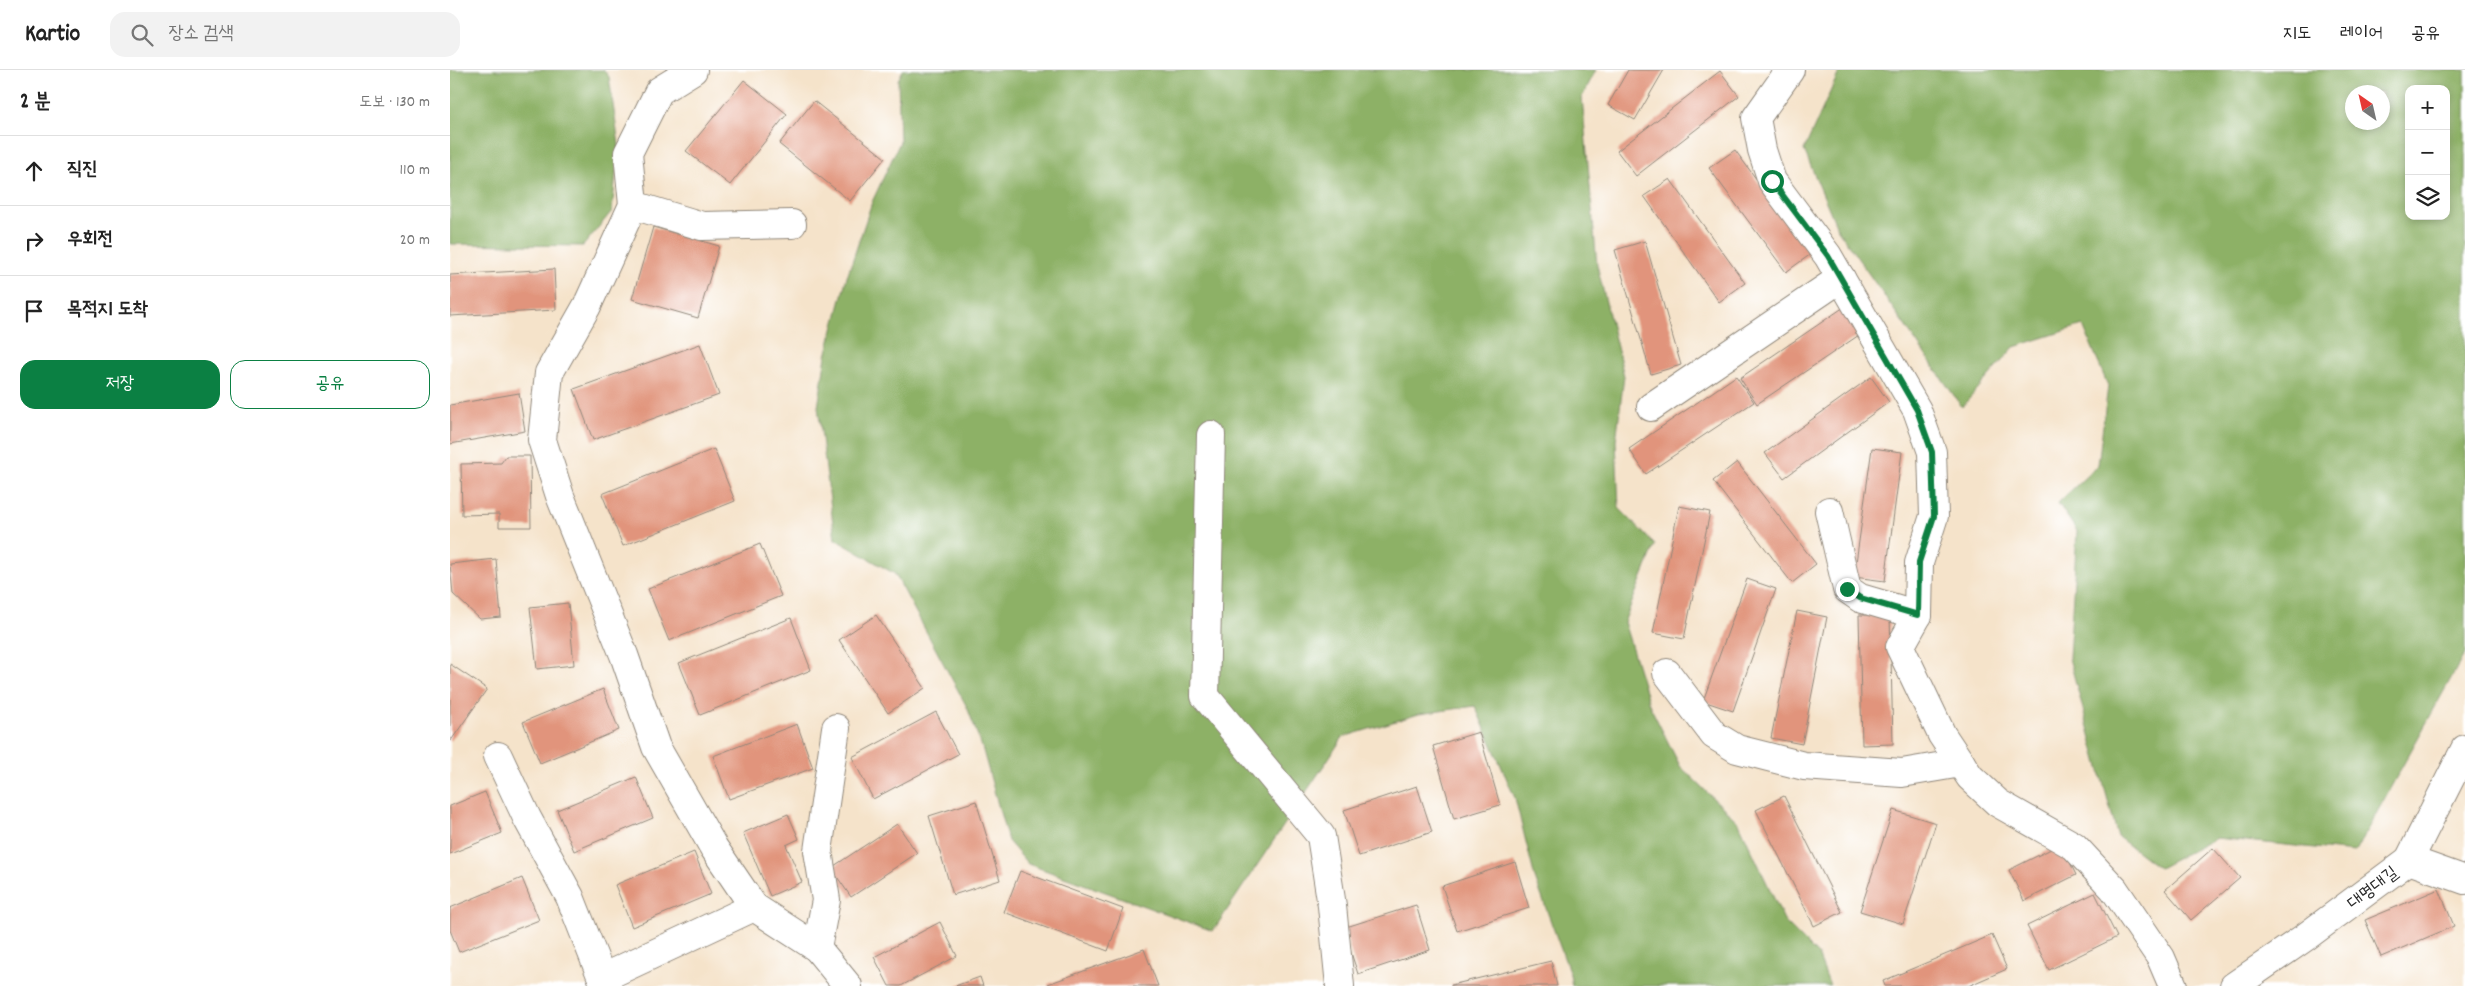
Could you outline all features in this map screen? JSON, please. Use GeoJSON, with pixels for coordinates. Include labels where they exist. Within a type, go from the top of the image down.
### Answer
{"type":"FeatureCollection","features":[{"type":"Feature","properties":{"kind":"street"},"geometry":{"type":"LineString","coordinates":[[693,70],[659,91],[628,153],[633,205],[587,306],[549,373],[542,440],[560,496],[624,655],[656,747],[714,848],[754,907],[817,948],[848,986]]}},
{"type":"Feature","properties":{"kind":"street"},"geometry":{"type":"LineString","coordinates":[[1790,70],[1756,118],[1762,150],[1772,181],[1828,256],[1841,278],[1917,410],[1932,452],[1934,516],[1919,562],[1918,615],[1900,647],[1942,735],[1970,777],[1998,803],[2074,846],[2114,890],[2161,958],[2173,986]]}},
{"type":"Feature","properties":{"kind":"street"},"geometry":{"type":"LineString","coordinates":[[633,205],[702,226],[792,224]]}},
{"type":"Feature","properties":{"kind":"street"},"geometry":{"type":"LineString","coordinates":[[1651,407],[1841,278]]}},
{"type":"Feature","properties":{"kind":"street"},"geometry":{"type":"LineString","coordinates":[[1211,435],[1205,696],[1321,836],[1332,906],[1340,986]]}},
{"type":"Feature","properties":{"kind":"street"},"geometry":{"type":"LineString","coordinates":[[1830,510],[1847,589],[1860,598],[1918,615]]}},
{"type":"Feature","properties":{"kind":"street"},"geometry":{"type":"LineString","coordinates":[[1667,673],[1714,735],[1737,749],[1804,766],[1902,773],[1961,764]]}},
{"type":"Feature","properties":{"kind":"street"},"geometry":{"type":"LineString","coordinates":[[817,948],[826,900],[818,851],[836,728]]}},
{"type":"Feature","properties":{"kind":"street","name":"대명대길"},"geometry":{"type":"LineString","coordinates":[[2234,986],[2304,938],[2408,860],[2465,749]]}},
{"type":"Feature","properties":{"kind":"street"},"geometry":{"type":"LineString","coordinates":[[498,756],[527,818],[570,897],[603,982],[754,907]]}},
{"type":"Feature","properties":{"kind":"street"},"geometry":{"type":"LineString","coordinates":[[2408,860],[2465,880]]}},
{"type":"Feature","properties":{"kind":"green space"},"geometry":{"type":"Polygon","coordinates":[[[450,70],[604,70],[609,77],[619,145],[612,211],[583,246],[450,244],[450,70]]]}},
{"type":"Feature","properties":{"kind":"green space"},"geometry":{"type":"Polygon","coordinates":[[[903,70],[1596,70],[1582,97],[1597,265],[1624,376],[1616,441],[1619,508],[1655,545],[1624,622],[1649,704],[1680,766],[1739,823],[1785,922],[1818,955],[1830,986],[1572,986],[1570,974],[1535,878],[1515,798],[1475,706],[1419,714],[1343,737],[1213,931],[1028,864],[1008,841],[982,747],[967,707],[895,574],[835,539],[818,407],[826,356],[846,280],[872,202],[900,142],[898,80],[903,70]]]}},
{"type":"Feature","properties":{"kind":"green space"},"geometry":{"type":"Polygon","coordinates":[[[1840,70],[2465,70],[2465,653],[2355,852],[2216,838],[2159,868],[2118,837],[2069,658],[2077,531],[2058,503],[2098,465],[2108,386],[2083,325],[2014,347],[1962,407],[1838,230],[1804,150],[1840,70]]]}},
{"type":"Feature","properties":{"kind":"building"},"geometry":{"type":"Polygon","coordinates":[[[1628,70],[1664,70],[1635,120],[1608,105],[1628,70]]]}},
{"type":"Feature","properties":{"kind":"building"},"geometry":{"type":"Polygon","coordinates":[[[1720,71],[1739,96],[1636,176],[1617,151],[1720,71]]]}},
{"type":"Feature","properties":{"kind":"building"},"geometry":{"type":"Polygon","coordinates":[[[744,80],[787,114],[730,185],[686,151],[744,80]]]}},
{"type":"Feature","properties":{"kind":"building"},"geometry":{"type":"Polygon","coordinates":[[[814,101],[885,158],[850,201],[779,144],[814,101]]]}},
{"type":"Feature","properties":{"kind":"building"},"geometry":{"type":"Polygon","coordinates":[[[1735,150],[1811,254],[1786,272],[1709,168],[1735,150]]]}},
{"type":"Feature","properties":{"kind":"building"},"geometry":{"type":"Polygon","coordinates":[[[1670,179],[1745,283],[1719,302],[1644,196],[1670,179]]]}},
{"type":"Feature","properties":{"kind":"building"},"geometry":{"type":"Polygon","coordinates":[[[653,227],[719,246],[698,318],[632,299],[653,227]]]}},
{"type":"Feature","properties":{"kind":"building"},"geometry":{"type":"Polygon","coordinates":[[[1645,241],[1681,365],[1651,374],[1615,250],[1645,241]]]}},
{"type":"Feature","properties":{"kind":"building"},"geometry":{"type":"Polygon","coordinates":[[[554,269],[556,310],[450,316],[450,275],[554,269]]]}},
{"type":"Feature","properties":{"kind":"building"},"geometry":{"type":"Polygon","coordinates":[[[1847,305],[1865,331],[1757,404],[1740,378],[1847,305]]]}},
{"type":"Feature","properties":{"kind":"building"},"geometry":{"type":"Polygon","coordinates":[[[700,344],[719,395],[593,440],[574,389],[700,344]]]}},
{"type":"Feature","properties":{"kind":"building"},"geometry":{"type":"Polygon","coordinates":[[[1736,376],[1754,402],[1646,474],[1629,449],[1736,376]]]}},
{"type":"Feature","properties":{"kind":"building"},"geometry":{"type":"Polygon","coordinates":[[[1871,377],[1889,402],[1784,478],[1765,453],[1871,377]]]}},
{"type":"Feature","properties":{"kind":"building"},"geometry":{"type":"Polygon","coordinates":[[[519,393],[525,431],[450,444],[450,405],[519,393]]]}},
{"type":"Feature","properties":{"kind":"building"},"geometry":{"type":"Polygon","coordinates":[[[1872,448],[1902,452],[1885,581],[1854,577],[1872,448]]]}},
{"type":"Feature","properties":{"kind":"building"},"geometry":{"type":"Polygon","coordinates":[[[714,449],[735,501],[623,546],[602,494],[714,449]]]}},
{"type":"Feature","properties":{"kind":"building"},"geometry":{"type":"Polygon","coordinates":[[[506,456],[530,456],[531,527],[499,527],[499,514],[462,515],[461,464],[501,463],[506,456]]]}},
{"type":"Feature","properties":{"kind":"building"},"geometry":{"type":"Polygon","coordinates":[[[1737,462],[1816,564],[1792,583],[1713,481],[1737,462]]]}},
{"type":"Feature","properties":{"kind":"building"},"geometry":{"type":"Polygon","coordinates":[[[1679,506],[1710,512],[1684,639],[1653,633],[1679,506]]]}},
{"type":"Feature","properties":{"kind":"building"},"geometry":{"type":"Polygon","coordinates":[[[760,544],[781,596],[669,641],[648,589],[760,544]]]}},
{"type":"Feature","properties":{"kind":"building"},"geometry":{"type":"Polygon","coordinates":[[[496,559],[501,617],[480,619],[453,594],[450,564],[496,559]]]}},
{"type":"Feature","properties":{"kind":"building"},"geometry":{"type":"Polygon","coordinates":[[[1747,579],[1776,589],[1733,711],[1703,701],[1747,579]]]}},
{"type":"Feature","properties":{"kind":"building"},"geometry":{"type":"Polygon","coordinates":[[[568,603],[574,665],[537,669],[530,607],[568,603]]]}},
{"type":"Feature","properties":{"kind":"building"},"geometry":{"type":"Polygon","coordinates":[[[1797,611],[1827,617],[1802,744],[1771,738],[1797,611]]]}},
{"type":"Feature","properties":{"kind":"building"},"geometry":{"type":"Polygon","coordinates":[[[876,615],[925,688],[888,713],[839,640],[876,615]]]}},
{"type":"Feature","properties":{"kind":"building"},"geometry":{"type":"Polygon","coordinates":[[[1859,615],[1890,615],[1893,744],[1862,745],[1859,615]]]}},
{"type":"Feature","properties":{"kind":"building"},"geometry":{"type":"Polygon","coordinates":[[[791,618],[811,670],[700,715],[679,663],[791,618]]]}},
{"type":"Feature","properties":{"kind":"building"},"geometry":{"type":"Polygon","coordinates":[[[450,664],[487,689],[450,742],[450,664]]]}},
{"type":"Feature","properties":{"kind":"building"},"geometry":{"type":"Polygon","coordinates":[[[603,689],[619,730],[540,763],[523,722],[603,689]]]}},
{"type":"Feature","properties":{"kind":"building"},"geometry":{"type":"Polygon","coordinates":[[[936,712],[958,754],[873,799],[852,757],[936,712]]]}},
{"type":"Feature","properties":{"kind":"building"},"geometry":{"type":"Polygon","coordinates":[[[797,724],[813,768],[729,799],[713,756],[797,724]]]}},
{"type":"Feature","properties":{"kind":"building"},"geometry":{"type":"Polygon","coordinates":[[[1479,732],[1500,805],[1454,819],[1433,746],[1479,732]]]}},
{"type":"Feature","properties":{"kind":"building"},"geometry":{"type":"Polygon","coordinates":[[[636,777],[653,818],[574,851],[557,810],[636,777]]]}},
{"type":"Feature","properties":{"kind":"building"},"geometry":{"type":"Polygon","coordinates":[[[1417,786],[1432,832],[1359,856],[1344,810],[1417,786]]]}},
{"type":"Feature","properties":{"kind":"building"},"geometry":{"type":"Polygon","coordinates":[[[485,792],[502,833],[450,854],[450,806],[485,792]]]}},
{"type":"Feature","properties":{"kind":"building"},"geometry":{"type":"Polygon","coordinates":[[[1784,796],[1842,912],[1814,926],[1756,810],[1784,796]]]}},
{"type":"Feature","properties":{"kind":"building"},"geometry":{"type":"Polygon","coordinates":[[[976,801],[1000,880],[953,895],[929,816],[976,801]]]}},
{"type":"Feature","properties":{"kind":"building"},"geometry":{"type":"Polygon","coordinates":[[[1893,810],[1936,823],[1903,924],[1860,911],[1893,810]]]}},
{"type":"Feature","properties":{"kind":"building"},"geometry":{"type":"Polygon","coordinates":[[[788,814],[799,839],[786,845],[802,882],[770,896],[743,833],[788,814]]]}},
{"type":"Feature","properties":{"kind":"building"},"geometry":{"type":"Polygon","coordinates":[[[897,824],[917,853],[851,897],[831,868],[897,824]]]}},
{"type":"Feature","properties":{"kind":"building"},"geometry":{"type":"Polygon","coordinates":[[[2061,844],[2076,875],[2024,901],[2009,870],[2061,844]]]}},
{"type":"Feature","properties":{"kind":"building"},"geometry":{"type":"Polygon","coordinates":[[[2213,848],[2240,878],[2191,920],[2165,890],[2213,848]]]}},
{"type":"Feature","properties":{"kind":"building"},"geometry":{"type":"Polygon","coordinates":[[[694,852],[711,894],[632,927],[615,885],[694,852]]]}},
{"type":"Feature","properties":{"kind":"building"},"geometry":{"type":"Polygon","coordinates":[[[1515,862],[1529,908],[1457,931],[1442,886],[1515,862]]]}},
{"type":"Feature","properties":{"kind":"building"},"geometry":{"type":"Polygon","coordinates":[[[1020,871],[1123,909],[1108,951],[1004,912],[1020,871]]]}},
{"type":"Feature","properties":{"kind":"building"},"geometry":{"type":"Polygon","coordinates":[[[522,878],[539,920],[459,952],[450,930],[450,908],[522,878]]]}},
{"type":"Feature","properties":{"kind":"building"},"geometry":{"type":"Polygon","coordinates":[[[2439,889],[2454,926],[2381,957],[2365,920],[2439,889]]]}},
{"type":"Feature","properties":{"kind":"building"},"geometry":{"type":"Polygon","coordinates":[[[2095,893],[2117,937],[2049,970],[2027,926],[2095,893]]]}},
{"type":"Feature","properties":{"kind":"building"},"geometry":{"type":"Polygon","coordinates":[[[1416,905],[1430,950],[1358,974],[1343,928],[1416,905]]]}},
{"type":"Feature","properties":{"kind":"building"},"geometry":{"type":"Polygon","coordinates":[[[940,922],[957,956],[901,986],[889,986],[874,957],[940,922]]]}},
{"type":"Feature","properties":{"kind":"building"},"geometry":{"type":"Polygon","coordinates":[[[1992,935],[2007,969],[1968,986],[1885,986],[1883,981],[1992,935]]]}},
{"type":"Feature","properties":{"kind":"building"},"geometry":{"type":"Polygon","coordinates":[[[1144,949],[1158,986],[1048,986],[1048,984],[1144,949]]]}},
{"type":"Feature","properties":{"kind":"building"},"geometry":{"type":"Polygon","coordinates":[[[1551,961],[1557,986],[1451,986],[1451,985],[1551,961]]]}},
{"type":"Feature","properties":{"kind":"building"},"geometry":{"type":"Polygon","coordinates":[[[980,977],[983,986],[955,986],[980,977]]]}},
{"type":"Feature","properties":{"kind":"route"},"geometry":{"type":"LineString","coordinates":[[1772,181],[1828,256],[1917,410],[1932,452],[1934,516],[1919,562],[1918,615],[1860,598],[1847,589]]}}]}
